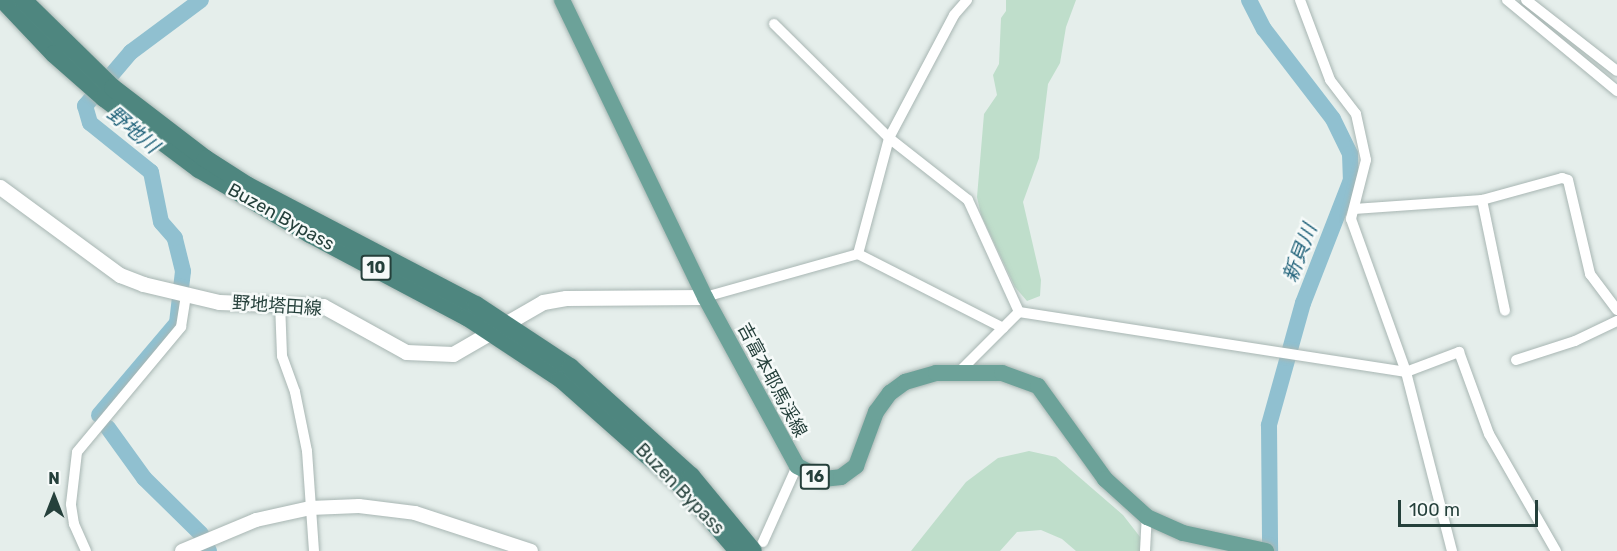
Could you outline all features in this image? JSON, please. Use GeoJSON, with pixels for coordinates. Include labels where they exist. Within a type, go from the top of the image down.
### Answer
{"type":"FeatureCollection","features":[{"type":"Feature","properties":{"kind":"highway","name":"Buzen Bypass"},"geometry":{"type":"LineString","coordinates":[[3,0],[54,54],[104,98],[199,170],[310,234],[499,328],[639,445],[681,485],[738,551]]}},
{"type":"Feature","properties":{"kind":"highway","name":"Buzen Bypass"},"geometry":{"type":"LineString","coordinates":[[23,0],[112,88],[206,159],[248,186],[570,367],[649,434],[758,547]]}},
{"type":"Feature","properties":{"kind":"main road","name":"吉富本耶馬渓線"},"geometry":{"type":"LineString","coordinates":[[562,0],[705,297],[797,466],[823,479],[841,477],[856,466],[876,412],[890,393],[905,382],[958,372],[1002,373],[1038,386],[1105,479],[1147,517],[1182,533],[1266,551]]}},
{"type":"Feature","properties":{"kind":"main road","name":"野地塔田線"},"geometry":{"type":"LineString","coordinates":[[0,187],[120,275],[186,297],[323,306],[406,352],[453,354],[543,302],[566,298],[705,297]]}},
{"type":"Feature","properties":{"kind":"street"},"geometry":{"type":"LineString","coordinates":[[858,254],[889,138],[954,15],[967,0]]}},
{"type":"Feature","properties":{"kind":"street"},"geometry":{"type":"LineString","coordinates":[[1300,0],[1330,80],[1356,114],[1365,160],[1352,219],[1406,372],[1452,551]]}},
{"type":"Feature","properties":{"kind":"street"},"geometry":{"type":"LineString","coordinates":[[1507,0],[1617,91]]}},
{"type":"Feature","properties":{"kind":"street"},"geometry":{"type":"LineString","coordinates":[[1526,0],[1617,71]]}},
{"type":"Feature","properties":{"kind":"street"},"geometry":{"type":"LineString","coordinates":[[774,24],[889,138],[968,200],[1019,312]]}},
{"type":"Feature","properties":{"kind":"street"},"geometry":{"type":"LineString","coordinates":[[1354,209],[1482,200],[1562,178],[1568,180],[1590,274],[1617,310]]}},
{"type":"Feature","properties":{"kind":"street"},"geometry":{"type":"LineString","coordinates":[[1482,200],[1504,311]]}},
{"type":"Feature","properties":{"kind":"street"},"geometry":{"type":"LineString","coordinates":[[705,297],[858,254],[1003,328]]}},
{"type":"Feature","properties":{"kind":"street"},"geometry":{"type":"LineString","coordinates":[[86,551],[74,524],[70,504],[76,452],[181,327],[186,297]]}},
{"type":"Feature","properties":{"kind":"street"},"geometry":{"type":"LineString","coordinates":[[280,303],[282,356],[295,392],[307,451],[314,551]]}},
{"type":"Feature","properties":{"kind":"street"},"geometry":{"type":"LineString","coordinates":[[958,372],[1019,312]]}},
{"type":"Feature","properties":{"kind":"street"},"geometry":{"type":"LineString","coordinates":[[1019,312],[1406,372],[1459,352],[1489,434],[1556,551]]}},
{"type":"Feature","properties":{"kind":"street"},"geometry":{"type":"LineString","coordinates":[[1516,360],[1575,341],[1617,321]]}},
{"type":"Feature","properties":{"kind":"street"},"geometry":{"type":"LineString","coordinates":[[758,547],[797,466]]}},
{"type":"Feature","properties":{"kind":"street"},"geometry":{"type":"LineString","coordinates":[[182,551],[256,520],[310,508],[359,506],[415,513],[531,551]]}},
{"type":"Feature","properties":{"kind":"street"},"geometry":{"type":"LineString","coordinates":[[1145,551],[1147,517]]}},
{"type":"Feature","properties":{"kind":"green space"},"geometry":{"type":"Polygon","coordinates":[[[1006,0],[1076,0],[1066,27],[1060,63],[1048,84],[1039,158],[1023,202],[1041,280],[1040,296],[1027,301],[1015,287],[981,215],[977,197],[984,114],[997,95],[993,75],[999,64],[1001,18],[1006,11],[1006,0]]]}},
{"type":"Feature","properties":{"kind":"green space"},"geometry":{"type":"Polygon","coordinates":[[[1029,451],[1056,457],[1123,515],[1151,551],[1076,551],[1062,539],[1041,530],[1017,532],[1000,551],[911,551],[966,482],[998,458],[1029,451]]]}},
{"type":"Feature","properties":{"kind":"waterway","name":"野地川"},"geometry":{"type":"LineString","coordinates":[[99,415],[177,323],[183,271],[175,238],[161,222],[151,172],[90,123],[85,106],[131,52],[201,0]]}},
{"type":"Feature","properties":{"kind":"waterway","name":"新貝川"},"geometry":{"type":"LineString","coordinates":[[1249,0],[1264,29],[1333,119],[1350,154],[1351,180],[1303,303],[1269,425],[1270,551]]}},
{"type":"Feature","properties":{"kind":"waterway","name":"野地川"},"geometry":{"type":"LineString","coordinates":[[108,428],[144,478],[201,534]]}}]}
